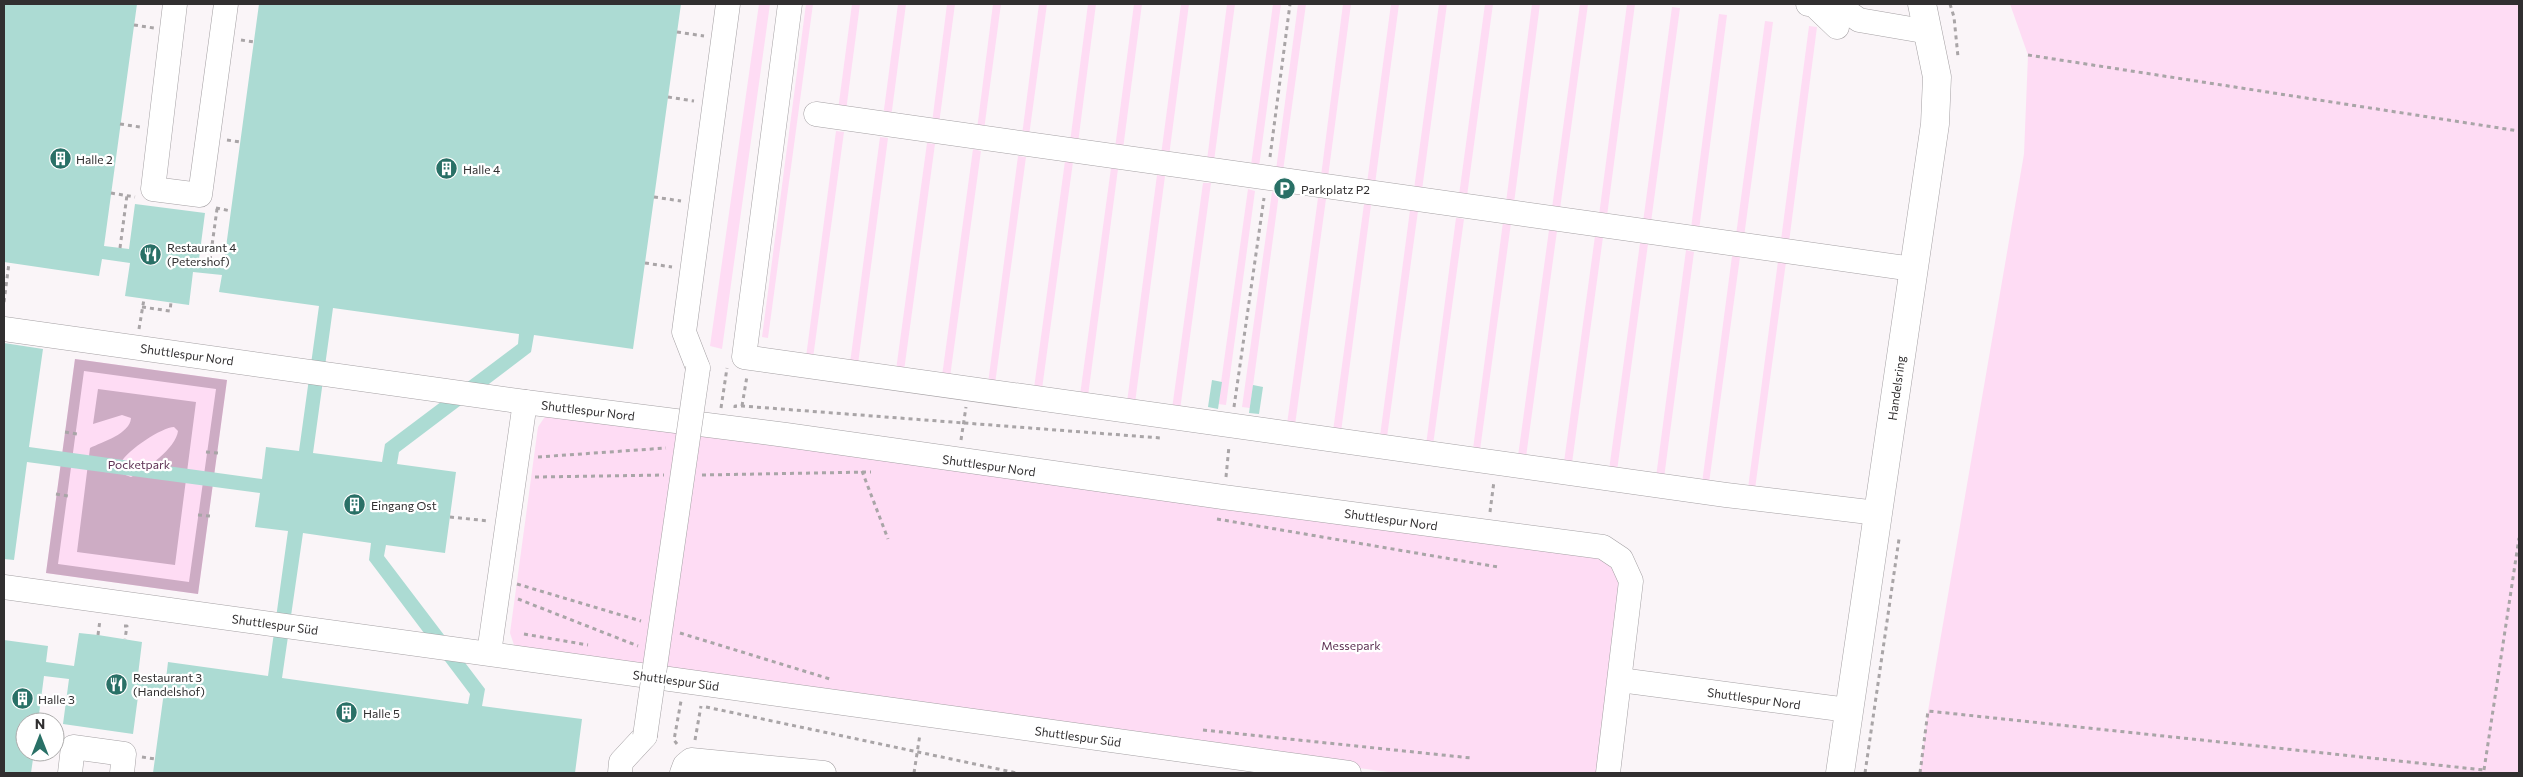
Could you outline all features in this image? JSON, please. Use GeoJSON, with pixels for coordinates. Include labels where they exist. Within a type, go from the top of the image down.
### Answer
{"type":"FeatureCollection","features":[{"type":"Feature","properties":{"kind":"main road","name":"Handelsring"},"geometry":{"type":"LineString","coordinates":[[1840,773],[1935,124],[1937,77],[1922,4]]}},
{"type":"Feature","properties":{"kind":"street"},"geometry":{"type":"LineString","coordinates":[[175,4],[153,188],[200,196],[226,4]]}},
{"type":"Feature","properties":{"kind":"street"},"geometry":{"type":"LineString","coordinates":[[620,773],[622,762],[645,736],[698,368],[684,332],[728,4]]}},
{"type":"Feature","properties":{"kind":"street"},"geometry":{"type":"LineString","coordinates":[[790,4],[744,357],[1232,426],[1877,513]]}},
{"type":"Feature","properties":{"kind":"street"},"geometry":{"type":"LineString","coordinates":[[1808,4],[1814,4],[1837,27]]}},
{"type":"Feature","properties":{"kind":"street"},"geometry":{"type":"LineString","coordinates":[[1836,4],[1859,20],[1929,32]]}},
{"type":"Feature","properties":{"kind":"street"},"geometry":{"type":"LineString","coordinates":[[816,114],[1913,269]]}},
{"type":"Feature","properties":{"kind":"street","name":"Shuttlespur Nord"},"geometry":{"type":"LineString","coordinates":[[4,329],[525,402],[732,428],[1223,497],[1603,547],[1621,559],[1631,581],[1620,680],[1848,710]]}},
{"type":"Feature","properties":{"kind":"street"},"geometry":{"type":"LineString","coordinates":[[490,653],[525,402]]}},
{"type":"Feature","properties":{"kind":"street","name":"Shuttlespur Süd"},"geometry":{"type":"LineString","coordinates":[[4,586],[490,653],[684,695],[923,714],[1349,773]]}},
{"type":"Feature","properties":{"kind":"street"},"geometry":{"type":"LineString","coordinates":[[1608,773],[1620,680]]}},
{"type":"Feature","properties":{"kind":"street"},"geometry":{"type":"LineString","coordinates":[[70,773],[73,747],[124,754],[122,773]]}},
{"type":"Feature","properties":{"kind":"street"},"geometry":{"type":"LineString","coordinates":[[682,773],[685,765],[691,760],[824,773]]}},
{"type":"Feature","properties":{"kind":"path"},"geometry":{"type":"LineString","coordinates":[[1223,497],[1290,4]]}},
{"type":"Feature","properties":{"kind":"path"},"geometry":{"type":"LineString","coordinates":[[677,32],[723,39]]}},
{"type":"Feature","properties":{"kind":"path"},"geometry":{"type":"LineString","coordinates":[[2028,55],[2519,131]]}},
{"type":"Feature","properties":{"kind":"path"},"geometry":{"type":"LineString","coordinates":[[668,97],[714,105]]}},
{"type":"Feature","properties":{"kind":"path"},"geometry":{"type":"LineString","coordinates":[[120,248],[127,196]]}},
{"type":"Feature","properties":{"kind":"path"},"geometry":{"type":"LineString","coordinates":[[654,197],[701,204]]}},
{"type":"Feature","properties":{"kind":"path"},"geometry":{"type":"LineString","coordinates":[[210,260],[217,209]]}},
{"type":"Feature","properties":{"kind":"path"},"geometry":{"type":"LineString","coordinates":[[4,302],[9,263]]}},
{"type":"Feature","properties":{"kind":"path"},"geometry":{"type":"LineString","coordinates":[[645,263],[692,270]]}},
{"type":"Feature","properties":{"kind":"path"},"geometry":{"type":"LineString","coordinates":[[139,332],[144,298]]}},
{"type":"Feature","properties":{"kind":"path"},"geometry":{"type":"LineString","coordinates":[[142,307],[170,310],[171,302]]}},
{"type":"Feature","properties":{"kind":"path"},"geometry":{"type":"LineString","coordinates":[[722,402],[726,372]]}},
{"type":"Feature","properties":{"kind":"path"},"geometry":{"type":"LineString","coordinates":[[958,460],[968,389]]}},
{"type":"Feature","properties":{"kind":"path"},"geometry":{"type":"LineString","coordinates":[[742,406],[744,393]]}},
{"type":"Feature","properties":{"kind":"path"},"geometry":{"type":"LineString","coordinates":[[732,428],[735,406],[742,406],[1171,439]]}},
{"type":"Feature","properties":{"kind":"path"},"geometry":{"type":"LineString","coordinates":[[65,432],[77,434]]}},
{"type":"Feature","properties":{"kind":"path"},"geometry":{"type":"LineString","coordinates":[[853,445],[888,539]]}},
{"type":"Feature","properties":{"kind":"path"},"geometry":{"type":"LineString","coordinates":[[517,459],[676,447]]}},
{"type":"Feature","properties":{"kind":"path"},"geometry":{"type":"LineString","coordinates":[[206,452],[218,453]]}},
{"type":"Feature","properties":{"kind":"path"},"geometry":{"type":"LineString","coordinates":[[1487,532],[1497,462]]}},
{"type":"Feature","properties":{"kind":"path"},"geometry":{"type":"LineString","coordinates":[[56,494],[68,496]]}},
{"type":"Feature","properties":{"kind":"path"},"geometry":{"type":"LineString","coordinates":[[198,515],[210,516]]}},
{"type":"Feature","properties":{"kind":"path"},"geometry":{"type":"LineString","coordinates":[[450,517],[508,522]]}},
{"type":"Feature","properties":{"kind":"path"},"geometry":{"type":"LineString","coordinates":[[1866,773],[1899,536]]}},
{"type":"Feature","properties":{"kind":"path"},"geometry":{"type":"LineString","coordinates":[[1920,773],[1928,711],[2484,772],[2519,538]]}},
{"type":"Feature","properties":{"kind":"path"},"geometry":{"type":"LineString","coordinates":[[498,592],[642,647]]}},
{"type":"Feature","properties":{"kind":"path"},"geometry":{"type":"LineString","coordinates":[[98,635],[101,612]]}},
{"type":"Feature","properties":{"kind":"path"},"geometry":{"type":"LineString","coordinates":[[100,622],[109,624]]}},
{"type":"Feature","properties":{"kind":"path"},"geometry":{"type":"LineString","coordinates":[[118,625],[127,626],[125,639]]}},
{"type":"Feature","properties":{"kind":"path"},"geometry":{"type":"LineString","coordinates":[[674,740],[684,695]]}},
{"type":"Feature","properties":{"kind":"path"},"geometry":{"type":"LineString","coordinates":[[695,704],[1017,773]]}},
{"type":"Feature","properties":{"kind":"path"},"geometry":{"type":"LineString","coordinates":[[698,722],[702,706]]}},
{"type":"Feature","properties":{"kind":"path"},"geometry":{"type":"LineString","coordinates":[[914,773],[923,714]]}},
{"type":"Feature","properties":{"kind":"green space"},"geometry":{"type":"Polygon","coordinates":[[[759,4],[770,4],[722,349],[710,346],[759,4]]]}},
{"type":"Feature","properties":{"kind":"green space"},"geometry":{"type":"Polygon","coordinates":[[[806,4],[813,4],[768,338],[762,337],[806,4]]]}},
{"type":"Feature","properties":{"kind":"green space"},"geometry":{"type":"Polygon","coordinates":[[[852,4],[860,4],[846,111],[838,110],[852,4]]]}},
{"type":"Feature","properties":{"kind":"green space"},"geometry":{"type":"Polygon","coordinates":[[[898,4],[906,4],[891,118],[883,117],[898,4]]]}},
{"type":"Feature","properties":{"kind":"green space"},"geometry":{"type":"Polygon","coordinates":[[[947,4],[955,4],[939,124],[932,123],[947,4]]]}},
{"type":"Feature","properties":{"kind":"green space"},"geometry":{"type":"Polygon","coordinates":[[[993,4],[1001,4],[984,130],[977,129],[993,4]]]}},
{"type":"Feature","properties":{"kind":"green space"},"geometry":{"type":"Polygon","coordinates":[[[1039,4],[1047,4],[1029,136],[1022,135],[1039,4]]]}},
{"type":"Feature","properties":{"kind":"green space"},"geometry":{"type":"Polygon","coordinates":[[[1088,4],[1096,4],[1078,143],[1070,142],[1088,4]]]}},
{"type":"Feature","properties":{"kind":"green space"},"geometry":{"type":"Polygon","coordinates":[[[1134,4],[1142,4],[1123,149],[1115,148],[1134,4]]]}},
{"type":"Feature","properties":{"kind":"green space"},"geometry":{"type":"Polygon","coordinates":[[[1181,4],[1189,4],[1169,156],[1161,155],[1181,4]]]}},
{"type":"Feature","properties":{"kind":"green space"},"geometry":{"type":"Polygon","coordinates":[[[1227,4],[1235,4],[1214,161],[1207,160],[1227,4]]]}},
{"type":"Feature","properties":{"kind":"green space"},"geometry":{"type":"Polygon","coordinates":[[[1273,4],[1281,4],[1259,167],[1251,165],[1273,4]]]}},
{"type":"Feature","properties":{"kind":"green space"},"geometry":{"type":"Polygon","coordinates":[[[1298,4],[1306,4],[1283,171],[1276,170],[1298,4]]]}},
{"type":"Feature","properties":{"kind":"green space"},"geometry":{"type":"Polygon","coordinates":[[[1343,4],[1351,4],[1328,177],[1321,176],[1343,4]]]}},
{"type":"Feature","properties":{"kind":"green space"},"geometry":{"type":"Polygon","coordinates":[[[1391,4],[1399,4],[1375,184],[1367,183],[1391,4]]]}},
{"type":"Feature","properties":{"kind":"green space"},"geometry":{"type":"Polygon","coordinates":[[[1439,4],[1447,4],[1422,190],[1414,189],[1439,4]]]}},
{"type":"Feature","properties":{"kind":"green space"},"geometry":{"type":"Polygon","coordinates":[[[1485,4],[1493,4],[1467,196],[1459,195],[1485,4]]]}},
{"type":"Feature","properties":{"kind":"green space"},"geometry":{"type":"Polygon","coordinates":[[[1532,4],[1540,4],[1514,203],[1506,202],[1532,4]]]}},
{"type":"Feature","properties":{"kind":"green space"},"geometry":{"type":"Polygon","coordinates":[[[1580,4],[1588,4],[1560,209],[1552,208],[1580,4]]]}},
{"type":"Feature","properties":{"kind":"green space"},"geometry":{"type":"Polygon","coordinates":[[[1627,4],[1635,4],[1607,216],[1599,215],[1627,4]]]}},
{"type":"Feature","properties":{"kind":"green space"},"geometry":{"type":"Polygon","coordinates":[[[2010,4],[2519,4],[2519,773],[1920,773],[1928,711],[2024,154],[2028,55],[2010,4]]]}},
{"type":"Feature","properties":{"kind":"green space"},"geometry":{"type":"Polygon","coordinates":[[[1672,7],[1680,8],[1651,222],[1643,222],[1672,7]]]}},
{"type":"Feature","properties":{"kind":"green space"},"geometry":{"type":"Polygon","coordinates":[[[1719,14],[1727,15],[1699,230],[1691,228],[1719,14]]]}},
{"type":"Feature","properties":{"kind":"green space"},"geometry":{"type":"Polygon","coordinates":[[[1765,21],[1773,22],[1744,237],[1736,235],[1765,21]]]}},
{"type":"Feature","properties":{"kind":"green space"},"geometry":{"type":"Polygon","coordinates":[[[1809,26],[1817,27],[1789,242],[1781,240],[1809,26]]]}},
{"type":"Feature","properties":{"kind":"green space"},"geometry":{"type":"Polygon","coordinates":[[[836,131],[844,132],[813,358],[806,357],[836,131]]]}},
{"type":"Feature","properties":{"kind":"green space"},"geometry":{"type":"Polygon","coordinates":[[[880,137],[888,138],[858,364],[850,363],[880,137]]]}},
{"type":"Feature","properties":{"kind":"green space"},"geometry":{"type":"Polygon","coordinates":[[[927,143],[935,144],[904,371],[896,370],[927,143]]]}},
{"type":"Feature","properties":{"kind":"green space"},"geometry":{"type":"Polygon","coordinates":[[[973,149],[981,151],[950,377],[942,376],[973,149]]]}},
{"type":"Feature","properties":{"kind":"green space"},"geometry":{"type":"Polygon","coordinates":[[[1018,156],[1026,157],[995,384],[988,383],[1018,156]]]}},
{"type":"Feature","properties":{"kind":"green space"},"geometry":{"type":"Polygon","coordinates":[[[1065,161],[1073,162],[1042,389],[1034,388],[1065,161]]]}},
{"type":"Feature","properties":{"kind":"green space"},"geometry":{"type":"Polygon","coordinates":[[[1111,168],[1118,169],[1088,396],[1080,395],[1111,168]]]}},
{"type":"Feature","properties":{"kind":"green space"},"geometry":{"type":"Polygon","coordinates":[[[1157,175],[1165,176],[1135,403],[1127,402],[1157,175]]]}},
{"type":"Feature","properties":{"kind":"green space"},"geometry":{"type":"Polygon","coordinates":[[[1203,183],[1211,183],[1180,410],[1172,409],[1203,183]]]}},
{"type":"Feature","properties":{"kind":"green space"},"geometry":{"type":"Polygon","coordinates":[[[1248,189],[1255,191],[1226,405],[1218,404],[1248,189]]]}},
{"type":"Feature","properties":{"kind":"green space"},"geometry":{"type":"Polygon","coordinates":[[[1272,192],[1279,194],[1250,408],[1242,407],[1272,192]]]}},
{"type":"Feature","properties":{"kind":"green space"},"geometry":{"type":"Polygon","coordinates":[[[1318,198],[1326,199],[1295,425],[1287,424],[1318,198]]]}},
{"type":"Feature","properties":{"kind":"green space"},"geometry":{"type":"Polygon","coordinates":[[[1364,204],[1371,205],[1341,432],[1333,431],[1364,204]]]}},
{"type":"Feature","properties":{"kind":"green space"},"geometry":{"type":"Polygon","coordinates":[[[1410,210],[1418,211],[1387,437],[1380,436],[1410,210]]]}},
{"type":"Feature","properties":{"kind":"green space"},"geometry":{"type":"Polygon","coordinates":[[[1456,218],[1464,219],[1433,445],[1426,445],[1456,218]]]}},
{"type":"Feature","properties":{"kind":"green space"},"geometry":{"type":"Polygon","coordinates":[[[1503,222],[1511,223],[1480,450],[1473,449],[1503,222]]]}},
{"type":"Feature","properties":{"kind":"green space"},"geometry":{"type":"Polygon","coordinates":[[[1549,230],[1557,231],[1526,457],[1518,456],[1549,230]]]}},
{"type":"Feature","properties":{"kind":"green space"},"geometry":{"type":"Polygon","coordinates":[[[1595,236],[1603,237],[1572,463],[1564,462],[1595,236]]]}},
{"type":"Feature","properties":{"kind":"green space"},"geometry":{"type":"Polygon","coordinates":[[[1640,243],[1648,244],[1617,471],[1609,470],[1640,243]]]}},
{"type":"Feature","properties":{"kind":"green space"},"geometry":{"type":"Polygon","coordinates":[[[1686,250],[1694,252],[1664,478],[1656,477],[1686,250]]]}},
{"type":"Feature","properties":{"kind":"green space"},"geometry":{"type":"Polygon","coordinates":[[[1732,256],[1740,257],[1709,483],[1702,483],[1732,256]]]}},
{"type":"Feature","properties":{"kind":"green space"},"geometry":{"type":"Polygon","coordinates":[[[1778,261],[1786,262],[1755,489],[1748,488],[1778,261]]]}},
{"type":"Feature","properties":{"kind":"green space","name":"Pocketpark"},"geometry":{"type":"Polygon","coordinates":[[[75,359],[227,380],[198,594],[46,573],[75,359]]]}},
{"type":"Feature","properties":{"kind":"green space","name":"Messepark"},"geometry":{"type":"Polygon","coordinates":[[[551,414],[1596,556],[1621,572],[1598,773],[1395,773],[525,653],[515,648],[510,633],[538,427],[544,418],[551,414]]]}},
{"type":"Feature","properties":{"kind":"shaded area"},"geometry":{"type":"Polygon","coordinates":[[[75,359],[227,380],[198,594],[46,573],[75,359]],[[84,371],[58,564],[189,582],[216,389],[84,371]]]}},
{"type":"Feature","properties":{"kind":"shaded area"},"geometry":{"type":"Polygon","coordinates":[[[98,389],[196,402],[175,565],[77,552],[90,448],[121,433],[126,429],[131,418],[122,415],[93,424],[98,389]],[[174,427],[169,428],[137,446],[122,461],[120,473],[131,477],[152,464],[172,444],[178,431],[174,427]]]}},
{"type":"Feature","properties":{"kind":"building"},"geometry":{"type":"Polygon","coordinates":[[[4,4],[137,4],[104,246],[129,249],[135,204],[205,213],[199,259],[224,262],[259,4],[681,4],[633,349],[534,335],[531,352],[399,452],[397,464],[456,472],[445,553],[386,545],[384,556],[485,689],[482,706],[582,719],[575,773],[153,773],[164,692],[139,689],[133,734],[65,724],[69,679],[44,676],[39,712],[15,712],[15,762],[33,762],[31,773],[4,773],[4,640],[48,646],[46,662],[74,666],[79,633],[98,635],[142,642],[138,675],[166,679],[168,662],[268,676],[288,531],[255,527],[260,493],[27,462],[14,560],[4,559],[4,343],[43,349],[29,447],[262,479],[266,447],[299,451],[319,306],[219,292],[222,275],[193,272],[189,305],[125,296],[130,263],[102,259],[99,276],[4,262],[4,4]],[[333,308],[313,453],[382,462],[385,444],[518,344],[519,334],[333,308]],[[303,533],[282,678],[468,704],[470,694],[369,560],[371,543],[303,533]]]}},
{"type":"Feature","properties":{"kind":"building"},"geometry":{"type":"Polygon","coordinates":[[[1212,380],[1222,382],[1218,409],[1208,407],[1212,380]]]}},
{"type":"Feature","properties":{"kind":"building"},"geometry":{"type":"Polygon","coordinates":[[[1253,385],[1263,387],[1259,414],[1249,413],[1253,385]]]}},
{"type":"Feature","properties":{"kind":"place","name":"Halle 2"},"geometry":{"type":"Point","coordinates":[60,159]}},
{"type":"Feature","properties":{"kind":"place","name":"Halle 4"},"geometry":{"type":"Point","coordinates":[447,169]}},
{"type":"Feature","properties":{"kind":"place","name":"Parkplatz P2"},"geometry":{"type":"Point","coordinates":[1285,189]}},
{"type":"Feature","properties":{"kind":"place","name":"Restaurant 4 (Petershof)"},"geometry":{"type":"Point","coordinates":[151,254]}},
{"type":"Feature","properties":{"kind":"place","name":"Eingang Ost"},"geometry":{"type":"Point","coordinates":[355,505]}},
{"type":"Feature","properties":{"kind":"place","name":"Restaurant 3 (Handelshof)"},"geometry":{"type":"Point","coordinates":[117,684]}},
{"type":"Feature","properties":{"kind":"place","name":"Halle 3"},"geometry":{"type":"Point","coordinates":[22,699]}},
{"type":"Feature","properties":{"kind":"place","name":"Halle 5"},"geometry":{"type":"Point","coordinates":[347,713]}}]}
